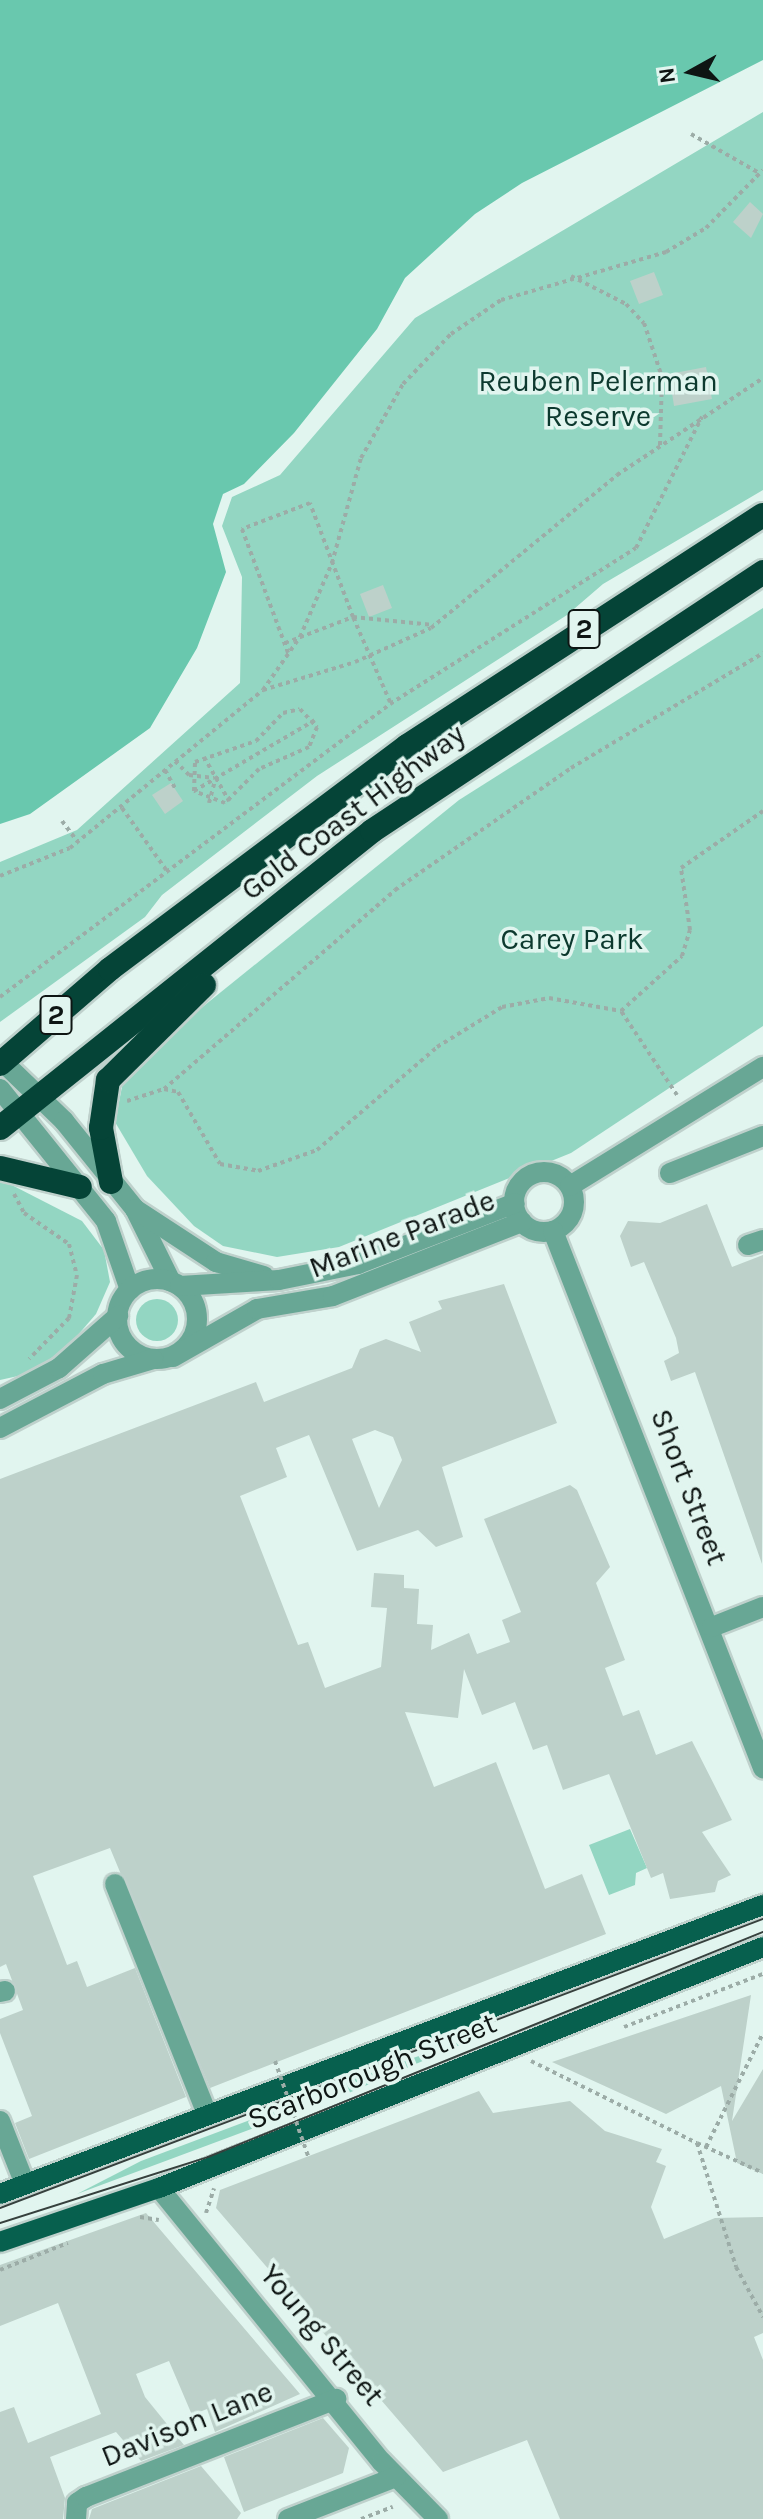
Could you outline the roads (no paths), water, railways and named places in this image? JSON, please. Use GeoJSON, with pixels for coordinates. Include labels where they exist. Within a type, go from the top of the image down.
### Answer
{"type":"FeatureCollection","features":[{"type":"Feature","properties":{"kind":"highway","name":"Gold Coast Highway"},"geometry":{"type":"LineString","coordinates":[[1,1063],[110,969],[407,746],[763,515]]}},
{"type":"Feature","properties":{"kind":"highway","name":"Gold Coast Highway"},"geometry":{"type":"LineString","coordinates":[[9,1120],[433,787],[763,572]]}},
{"type":"Feature","properties":{"kind":"highway"},"geometry":{"type":"LineString","coordinates":[[111,1182],[101,1103],[116,1065],[263,935],[280,906]]}},
{"type":"Feature","properties":{"kind":"highway"},"geometry":{"type":"LineString","coordinates":[[6,1178],[80,1187]]}},
{"type":"Feature","properties":{"kind":"main road","name":"Scarborough Street"},"geometry":{"type":"LineString","coordinates":[[0,2194],[763,1905]]}},
{"type":"Feature","properties":{"kind":"main road","name":"Scarborough Street"},"geometry":{"type":"LineString","coordinates":[[0,2242],[159,2188],[763,1947]]}},
{"type":"Feature","properties":{"kind":"street"},"geometry":{"type":"LineString","coordinates":[[1,1063],[40,1096],[135,1209],[175,1284],[195,1305],[196,1330],[163,1358],[131,1349],[118,1316]]}},
{"type":"Feature","properties":{"kind":"street"},"geometry":{"type":"LineString","coordinates":[[570,1186],[763,1067]]}},
{"type":"Feature","properties":{"kind":"street"},"geometry":{"type":"LineString","coordinates":[[0,1089],[9,1120],[80,1187],[106,1221],[130,1290]]}},
{"type":"Feature","properties":{"kind":"street"},"geometry":{"type":"LineString","coordinates":[[670,1173],[763,1136]]}},
{"type":"Feature","properties":{"kind":"street"},"geometry":{"type":"LineString","coordinates":[[532,1175],[557,1175],[570,1186],[574,1208],[553,1231],[518,1212],[532,1175]]}},
{"type":"Feature","properties":{"kind":"street"},"geometry":{"type":"LineString","coordinates":[[135,1209],[216,1262],[279,1280]]}},
{"type":"Feature","properties":{"kind":"street","name":"Marine Parade"},"geometry":{"type":"LineString","coordinates":[[175,1284],[279,1280],[358,1264],[518,1212]]}},
{"type":"Feature","properties":{"kind":"street","name":"Marine Parade"},"geometry":{"type":"LineString","coordinates":[[0,1428],[103,1374],[163,1358],[257,1309],[333,1296],[518,1212]]}},
{"type":"Feature","properties":{"kind":"street","name":"Short Street"},"geometry":{"type":"LineString","coordinates":[[553,1231],[712,1627],[763,1768]]}},
{"type":"Feature","properties":{"kind":"street"},"geometry":{"type":"LineString","coordinates":[[0,1399],[59,1368],[118,1316],[130,1290],[149,1280],[175,1284]]}},
{"type":"Feature","properties":{"kind":"street"},"geometry":{"type":"LineString","coordinates":[[712,1627],[763,1607]]}},
{"type":"Feature","properties":{"kind":"street"},"geometry":{"type":"LineString","coordinates":[[115,1884],[207,2114]]}},
{"type":"Feature","properties":{"kind":"street"},"geometry":{"type":"LineString","coordinates":[[0,2121],[25,2184]]}},
{"type":"Feature","properties":{"kind":"street","name":"Young Street"},"geometry":{"type":"LineString","coordinates":[[159,2188],[336,2399],[396,2477],[438,2519]]}},
{"type":"Feature","properties":{"kind":"street","name":"Davison Lane"},"geometry":{"type":"LineString","coordinates":[[76,2519],[77,2503],[86,2497],[336,2399]]}},
{"type":"Feature","properties":{"kind":"street"},"geometry":{"type":"LineString","coordinates":[[288,2519],[396,2477]]}},
{"type":"Feature","properties":{"kind":"tram line"},"geometry":{"type":"LineString","coordinates":[[0,2208],[763,1919]]}},
{"type":"Feature","properties":{"kind":"tram line"},"geometry":{"type":"LineString","coordinates":[[0,2223],[208,2157],[763,1932]]}},
{"type":"Feature","properties":{"kind":"park label","name":"Reuben Pelerman Reserve"},"geometry":{"type":"Point","coordinates":[598,398]}},
{"type":"Feature","properties":{"kind":"park label","name":"Carey Park"},"geometry":{"type":"Point","coordinates":[572,939]}}]}
